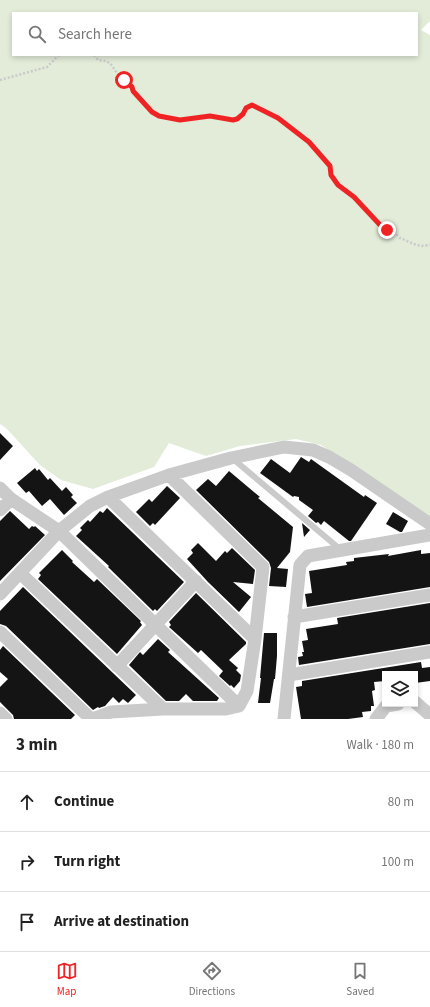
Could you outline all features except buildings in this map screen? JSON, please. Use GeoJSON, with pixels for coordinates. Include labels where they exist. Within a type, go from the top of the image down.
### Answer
{"type":"FeatureCollection","features":[{"type":"Feature","properties":{"kind":"street"},"geometry":{"type":"LineString","coordinates":[[0,594],[59,531],[90,506],[108,497],[169,475],[231,458],[284,447],[313,450],[329,457],[351,470],[430,524]]}},
{"type":"Feature","properties":{"kind":"street"},"geometry":{"type":"LineString","coordinates":[[0,632],[91,719],[110,712],[163,709],[226,709],[239,706],[247,691],[255,639],[263,566],[169,475]]}},
{"type":"Feature","properties":{"kind":"street"},"geometry":{"type":"LineString","coordinates":[[0,488],[11,499],[59,531],[239,706]]}},
{"type":"Feature","properties":{"kind":"street"},"geometry":{"type":"LineString","coordinates":[[108,497],[255,639]]}},
{"type":"Feature","properties":{"kind":"street"},"geometry":{"type":"LineString","coordinates":[[0,510],[11,499]]}},
{"type":"Feature","properties":{"kind":"street"},"geometry":{"type":"LineString","coordinates":[[284,719],[300,565],[308,556],[430,535]]}},
{"type":"Feature","properties":{"kind":"street"},"geometry":{"type":"LineString","coordinates":[[20,573],[163,709]]}},
{"type":"Feature","properties":{"kind":"street"},"geometry":{"type":"LineString","coordinates":[[117,666],[196,581]]}},
{"type":"Feature","properties":{"kind":"street"},"geometry":{"type":"LineString","coordinates":[[294,617],[430,595]]}},
{"type":"Feature","properties":{"kind":"street"},"geometry":{"type":"LineString","coordinates":[[289,675],[430,652]]}},
{"type":"Feature","properties":{"kind":"street"},"geometry":{"type":"LineString","coordinates":[[418,705],[430,715]]}},
{"type":"Feature","properties":{"kind":"street"},"geometry":{"type":"LineString","coordinates":[[376,719],[385,707]]}},
{"type":"Feature","properties":{"kind":"street"},"geometry":{"type":"LineString","coordinates":[[0,713],[6,719]]}},
{"type":"Feature","properties":{"kind":"lane"},"geometry":{"type":"LineString","coordinates":[[231,458],[341,550]]}},
{"type":"Feature","properties":{"kind":"path"},"geometry":{"type":"LineString","coordinates":[[0,80],[47,67],[58,56]]}},
{"type":"Feature","properties":{"kind":"path"},"geometry":{"type":"LineString","coordinates":[[95,56],[98,60],[110,63],[119,76],[132,87],[133,91],[152,112],[159,116],[180,120],[210,116],[233,120],[237,119],[243,114],[246,108],[252,105],[278,118],[309,142],[330,166],[331,175],[338,185],[362,204],[381,226],[395,232],[400,238],[414,244],[421,246],[430,245]]}},
{"type":"Feature","properties":{"kind":"green space"},"geometry":{"type":"Polygon","coordinates":[[[0,0],[430,0],[430,21],[421,30],[430,35],[430,517],[321,445],[296,439],[240,446],[206,456],[169,443],[154,467],[93,489],[61,480],[40,465],[6,428],[0,424],[0,0]]]}},
{"type":"Feature","properties":{"kind":"route"},"geometry":{"type":"LineString","coordinates":[[124,80],[132,87],[133,91],[152,112],[159,116],[180,120],[210,116],[233,120],[237,119],[243,114],[246,108],[252,105],[278,118],[316,149],[327,161],[330,166],[331,175],[338,185],[362,204],[381,226],[387,230]]}}]}
